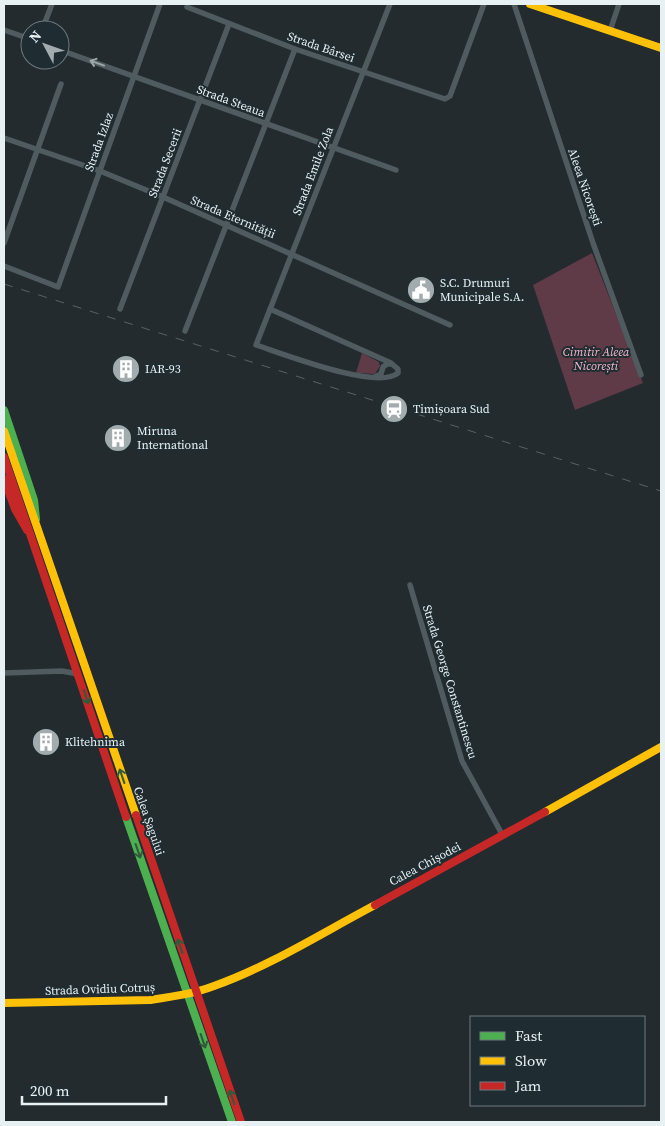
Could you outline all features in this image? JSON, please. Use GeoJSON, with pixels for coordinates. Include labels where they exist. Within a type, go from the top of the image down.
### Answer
{"type":"FeatureCollection","features":[{"type":"Feature","properties":{"kind":"main road"},"geometry":{"type":"LineString","coordinates":[[530,4],[661,48]]}},
{"type":"Feature","properties":{"kind":"main road","name":"Calea Șagului"},"geometry":{"type":"LineString","coordinates":[[4,410],[34,500],[36,526]]}},
{"type":"Feature","properties":{"kind":"main road","name":"Calea Șagului"},"geometry":{"type":"LineString","coordinates":[[4,431],[241,1122]]}},
{"type":"Feature","properties":{"kind":"main road","name":"Calea Șagului"},"geometry":{"type":"LineString","coordinates":[[4,457],[232,1122]]}},
{"type":"Feature","properties":{"kind":"main road","name":"Calea Șagului"},"geometry":{"type":"LineString","coordinates":[[4,479],[14,509],[31,535]]}},
{"type":"Feature","properties":{"kind":"main road","name":"Calea Chișodei"},"geometry":{"type":"LineString","coordinates":[[196,992],[248,973],[503,836],[661,748]]}},
{"type":"Feature","properties":{"kind":"main road","name":"Strada Ovidiu Cotruș"},"geometry":{"type":"LineString","coordinates":[[4,1004],[150,1000],[196,992]]}},
{"type":"Feature","properties":{"kind":"street"},"geometry":{"type":"LineString","coordinates":[[46,20],[52,4]]}},
{"type":"Feature","properties":{"kind":"street","name":"Strada Izlaz"},"geometry":{"type":"LineString","coordinates":[[4,266],[58,287],[160,4]]}},
{"type":"Feature","properties":{"kind":"street","name":"Strada Emile Zola"},"geometry":{"type":"LineString","coordinates":[[375,377],[350,375],[256,344],[390,4]]}},
{"type":"Feature","properties":{"kind":"street","name":"Strada Bârsei"},"geometry":{"type":"LineString","coordinates":[[187,7],[295,48],[445,100],[450,96],[484,4]]}},
{"type":"Feature","properties":{"kind":"street","name":"Aleea Nicorești"},"geometry":{"type":"LineString","coordinates":[[514,4],[593,243],[641,375]]}},
{"type":"Feature","properties":{"kind":"street"},"geometry":{"type":"LineString","coordinates":[[610,31],[620,4]]}},
{"type":"Feature","properties":{"kind":"street","name":"Strada Secerii"},"geometry":{"type":"LineString","coordinates":[[120,309],[229,24]]}},
{"type":"Feature","properties":{"kind":"street"},"geometry":{"type":"LineString","coordinates":[[4,30],[20,36]]}},
{"type":"Feature","properties":{"kind":"street"},"geometry":{"type":"LineString","coordinates":[[185,332],[295,48]]}},
{"type":"Feature","properties":{"kind":"street","name":"Strada Steaua"},"geometry":{"type":"LineString","coordinates":[[70,54],[396,170]]}},
{"type":"Feature","properties":{"kind":"street"},"geometry":{"type":"LineString","coordinates":[[4,243],[61,84]]}},
{"type":"Feature","properties":{"kind":"street","name":"Strada Eternității"},"geometry":{"type":"LineString","coordinates":[[4,138],[100,171],[163,197],[450,324]]}},
{"type":"Feature","properties":{"kind":"street"},"geometry":{"type":"LineString","coordinates":[[270,309],[397,367],[398,372],[395,376],[375,377]]}},
{"type":"Feature","properties":{"kind":"street"},"geometry":{"type":"LineString","coordinates":[[375,377],[380,376],[383,362],[381,359]]}},
{"type":"Feature","properties":{"kind":"street"},"geometry":{"type":"LineString","coordinates":[[382,369],[391,363]]}},
{"type":"Feature","properties":{"kind":"street"},"geometry":{"type":"LineString","coordinates":[[382,369],[384,375],[388,377]]}},
{"type":"Feature","properties":{"kind":"street","name":"Strada George Constantinescu"},"geometry":{"type":"LineString","coordinates":[[410,585],[462,761],[503,836]]}},
{"type":"Feature","properties":{"kind":"street"},"geometry":{"type":"LineString","coordinates":[[62,670],[74,661]]}},
{"type":"Feature","properties":{"kind":"street"},"geometry":{"type":"LineString","coordinates":[[4,673],[62,670],[78,674]]}},
{"type":"Feature","properties":{"kind":"green space","name":"Cimitir Aleea Nicorești"},"geometry":{"type":"Polygon","coordinates":[[[592,253],[643,383],[575,410],[533,285],[592,253]]]}},
{"type":"Feature","properties":{"kind":"green space"},"geometry":{"type":"Polygon","coordinates":[[[362,353],[379,362],[380,366],[375,374],[356,373],[362,353]]]}},
{"type":"Feature","properties":{"kind":"railway"},"geometry":{"type":"LineString","coordinates":[[4,284],[661,491]]}},
{"type":"Feature","properties":{"kind":"traffic: fast"},"geometry":{"type":"LineString","coordinates":[[4,410],[34,500],[36,519]]}},
{"type":"Feature","properties":{"kind":"traffic: fast"},"geometry":{"type":"LineString","coordinates":[[126,817],[232,1122]]}},
{"type":"Feature","properties":{"kind":"traffic: slow"},"geometry":{"type":"LineString","coordinates":[[530,4],[661,48]]}},
{"type":"Feature","properties":{"kind":"traffic: slow"},"geometry":{"type":"LineString","coordinates":[[4,431],[136,815]]}},
{"type":"Feature","properties":{"kind":"traffic: slow"},"geometry":{"type":"LineString","coordinates":[[545,812],[661,747]]}},
{"type":"Feature","properties":{"kind":"traffic: slow"},"geometry":{"type":"LineString","coordinates":[[4,1003],[150,1000],[198,991],[255,969],[375,905]]}},
{"type":"Feature","properties":{"kind":"traffic: jam"},"geometry":{"type":"LineString","coordinates":[[4,457],[126,817]]}},
{"type":"Feature","properties":{"kind":"traffic: jam"},"geometry":{"type":"LineString","coordinates":[[4,479],[15,509],[27,530]]}},
{"type":"Feature","properties":{"kind":"traffic: jam"},"geometry":{"type":"LineString","coordinates":[[375,905],[545,812]]}},
{"type":"Feature","properties":{"kind":"traffic: jam"},"geometry":{"type":"LineString","coordinates":[[136,815],[241,1122]]}},
{"type":"Feature","properties":{"kind":"place","name":"S.C. Drumuri Municipale S.A."},"geometry":{"type":"Point","coordinates":[421,290]}},
{"type":"Feature","properties":{"kind":"place","name":"IAR-93"},"geometry":{"type":"Point","coordinates":[126,369]}},
{"type":"Feature","properties":{"kind":"place","name":"Timișoara Sud"},"geometry":{"type":"Point","coordinates":[394,409]}},
{"type":"Feature","properties":{"kind":"place","name":"Miruna International"},"geometry":{"type":"Point","coordinates":[118,438]}},
{"type":"Feature","properties":{"kind":"place","name":"Klitehnima"},"geometry":{"type":"Point","coordinates":[46,742]}}]}
